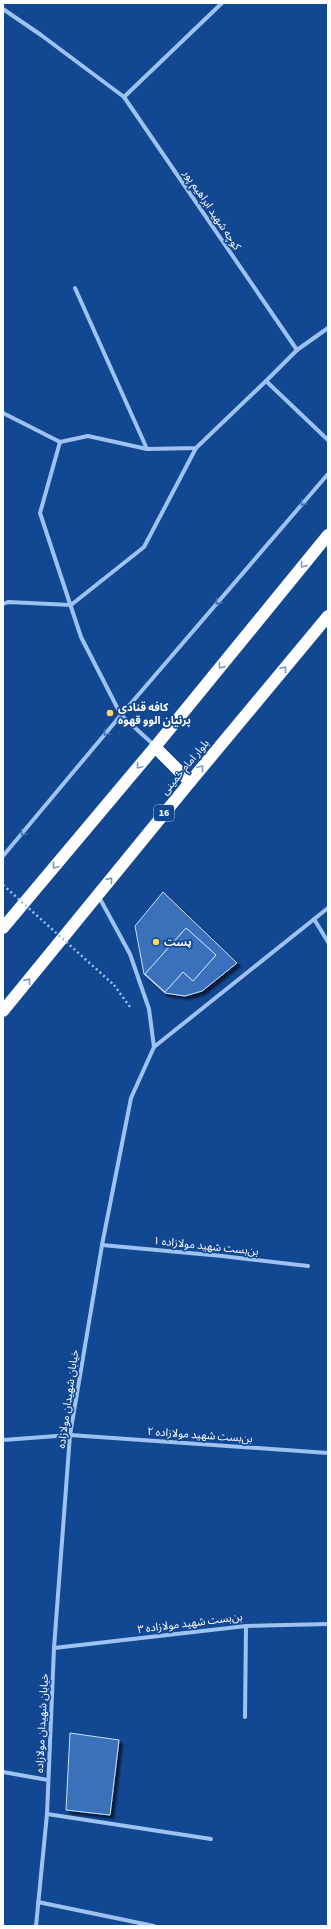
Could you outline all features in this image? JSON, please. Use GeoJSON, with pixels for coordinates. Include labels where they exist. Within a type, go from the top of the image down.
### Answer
{"type":"FeatureCollection","features":[{"type":"Feature","properties":{"kind":"highway"},"geometry":{"type":"LineString","coordinates":[[3,928],[328,535]]}},
{"type":"Feature","properties":{"kind":"highway","name":"بلوار امام خمینی"},"geometry":{"type":"LineString","coordinates":[[3,1011],[328,616]]}},
{"type":"Feature","properties":{"kind":"highway"},"geometry":{"type":"LineString","coordinates":[[155,746],[190,782]]}},
{"type":"Feature","properties":{"kind":"street"},"geometry":{"type":"LineString","coordinates":[[124,97],[222,3]]}},
{"type":"Feature","properties":{"kind":"street","name":"کوچه شهید ابراهیم پور"},"geometry":{"type":"LineString","coordinates":[[3,9],[41,35],[124,97],[297,350]]}},
{"type":"Feature","properties":{"kind":"street"},"geometry":{"type":"LineString","coordinates":[[75,288],[147,450]]}},
{"type":"Feature","properties":{"kind":"street"},"geometry":{"type":"LineString","coordinates":[[3,604],[8,602],[71,605],[144,547],[196,448],[297,350],[328,328]]}},
{"type":"Feature","properties":{"kind":"street"},"geometry":{"type":"LineString","coordinates":[[266,381],[328,440]]}},
{"type":"Feature","properties":{"kind":"street"},"geometry":{"type":"LineString","coordinates":[[3,413],[60,442],[88,436],[147,450],[196,448]]}},
{"type":"Feature","properties":{"kind":"street"},"geometry":{"type":"LineString","coordinates":[[60,442],[40,513],[81,638],[121,715],[155,746]]}},
{"type":"Feature","properties":{"kind":"street"},"geometry":{"type":"LineString","coordinates":[[3,856],[121,715],[328,474]]}},
{"type":"Feature","properties":{"kind":"street"},"geometry":{"type":"LineString","coordinates":[[98,895],[130,954],[150,1009],[154,1047]]}},
{"type":"Feature","properties":{"kind":"street"},"geometry":{"type":"LineString","coordinates":[[154,1047],[328,908]]}},
{"type":"Feature","properties":{"kind":"street"},"geometry":{"type":"LineString","coordinates":[[314,919],[328,942]]}},
{"type":"Feature","properties":{"kind":"street","name":"خیابان شهیدان مولازاده"},"geometry":{"type":"LineString","coordinates":[[36,1926],[47,1814],[54,1648],[70,1435],[102,1245],[131,1098],[154,1047]]}},
{"type":"Feature","properties":{"kind":"street","name":"بن‌بست شهید مولازاده ۱"},"geometry":{"type":"LineString","coordinates":[[102,1245],[222,1256],[308,1266]]}},
{"type":"Feature","properties":{"kind":"street","name":"بن‌بست شهید مولازاده ۲"},"geometry":{"type":"LineString","coordinates":[[3,1440],[70,1435],[328,1454]]}},
{"type":"Feature","properties":{"kind":"street","name":"بن‌بست شهید مولازاده ۳"},"geometry":{"type":"LineString","coordinates":[[54,1648],[246,1626],[328,1624]]}},
{"type":"Feature","properties":{"kind":"street"},"geometry":{"type":"LineString","coordinates":[[245,1717],[246,1626]]}},
{"type":"Feature","properties":{"kind":"street"},"geometry":{"type":"LineString","coordinates":[[3,1772],[48,1780]]}},
{"type":"Feature","properties":{"kind":"street"},"geometry":{"type":"LineString","coordinates":[[47,1814],[211,1838]]}},
{"type":"Feature","properties":{"kind":"street"},"geometry":{"type":"LineString","coordinates":[[38,1902],[154,1926]]}},
{"type":"Feature","properties":{"kind":"path"},"geometry":{"type":"LineString","coordinates":[[3,885],[114,985],[132,1010]]}},
{"type":"Feature","properties":{"kind":"building","name":"پست"},"geometry":{"type":"Polygon","coordinates":[[[163,892],[237,963],[202,991],[185,996],[165,993],[144,974],[135,926],[163,892]],[[186,928],[145,974],[165,992],[183,972],[193,981],[216,955],[186,928]]]}},
{"type":"Feature","properties":{"kind":"building"},"geometry":{"type":"Polygon","coordinates":[[[186,928],[216,955],[193,981],[183,972],[165,992],[145,974],[186,928]]]}},
{"type":"Feature","properties":{"kind":"building"},"geometry":{"type":"Polygon","coordinates":[[[70,1733],[119,1740],[110,1815],[66,1810],[70,1733]]]}},
{"type":"Feature","properties":{"kind":"place","name":"کافه قنادی پرنیان الوو قهوه"},"geometry":{"type":"Point","coordinates":[110,713]}},
{"type":"Feature","properties":{"kind":"place","name":"پست"},"geometry":{"type":"Point","coordinates":[156,942]}}]}
